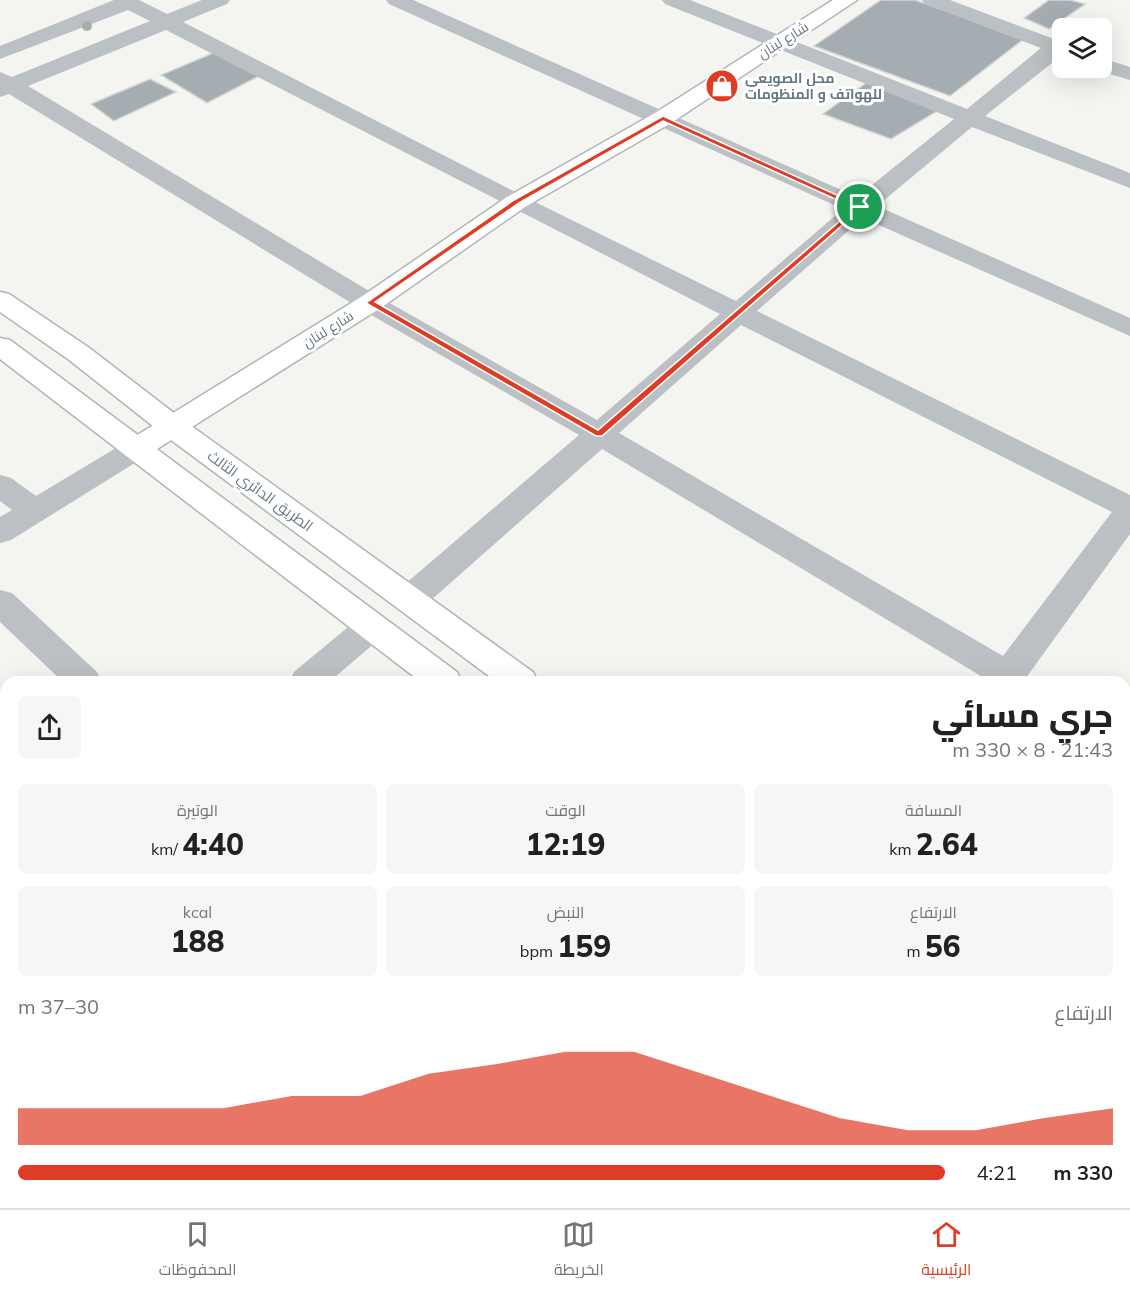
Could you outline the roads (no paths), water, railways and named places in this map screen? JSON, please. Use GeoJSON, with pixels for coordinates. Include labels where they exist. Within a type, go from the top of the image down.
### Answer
{"type":"FeatureCollection","features":[{"type":"Feature","properties":{"kind":"main road","name":"شارع لبنان"},"geometry":{"type":"LineString","coordinates":[[136,449],[370,303],[516,202],[663,118],[847,0]]}},
{"type":"Feature","properties":{"kind":"main road","name":"الطريق الدائري الثالث"},"geometry":{"type":"LineString","coordinates":[[0,300],[78,352],[173,427],[513,676]]}},
{"type":"Feature","properties":{"kind":"main road"},"geometry":{"type":"LineString","coordinates":[[0,346],[437,676]]}},
{"type":"Feature","properties":{"kind":"street"},"geometry":{"type":"LineString","coordinates":[[4,85],[167,23],[220,0]]}},
{"type":"Feature","properties":{"kind":"street"},"geometry":{"type":"LineString","coordinates":[[396,0],[1130,328]]}},
{"type":"Feature","properties":{"kind":"street"},"geometry":{"type":"LineString","coordinates":[[672,0],[781,41],[1130,181]]}},
{"type":"Feature","properties":{"kind":"street"},"geometry":{"type":"LineString","coordinates":[[932,0],[1052,45]]}},
{"type":"Feature","properties":{"kind":"street"},"geometry":{"type":"LineString","coordinates":[[0,53],[126,1],[516,202],[1130,510],[1007,676]]}},
{"type":"Feature","properties":{"kind":"street"},"geometry":{"type":"LineString","coordinates":[[409,600],[860,207],[968,116],[1052,53]]}},
{"type":"Feature","properties":{"kind":"street"},"geometry":{"type":"LineString","coordinates":[[1112,68],[1130,74]]}},
{"type":"Feature","properties":{"kind":"street"},"geometry":{"type":"LineString","coordinates":[[4,85],[370,303],[599,434],[1000,676]]}},
{"type":"Feature","properties":{"kind":"street"},"geometry":{"type":"LineString","coordinates":[[0,532],[136,449]]}},
{"type":"Feature","properties":{"kind":"street"},"geometry":{"type":"LineString","coordinates":[[0,485],[34,511]]}},
{"type":"Feature","properties":{"kind":"street"},"geometry":{"type":"LineString","coordinates":[[0,602],[79,676]]}},
{"type":"Feature","properties":{"kind":"street"},"geometry":{"type":"LineString","coordinates":[[313,676],[371,627]]}},
{"type":"Feature","properties":{"kind":"place","name":"محل الصويعي للهواتف و المنظومات"},"geometry":{"type":"Point","coordinates":[722,86]}}]}
